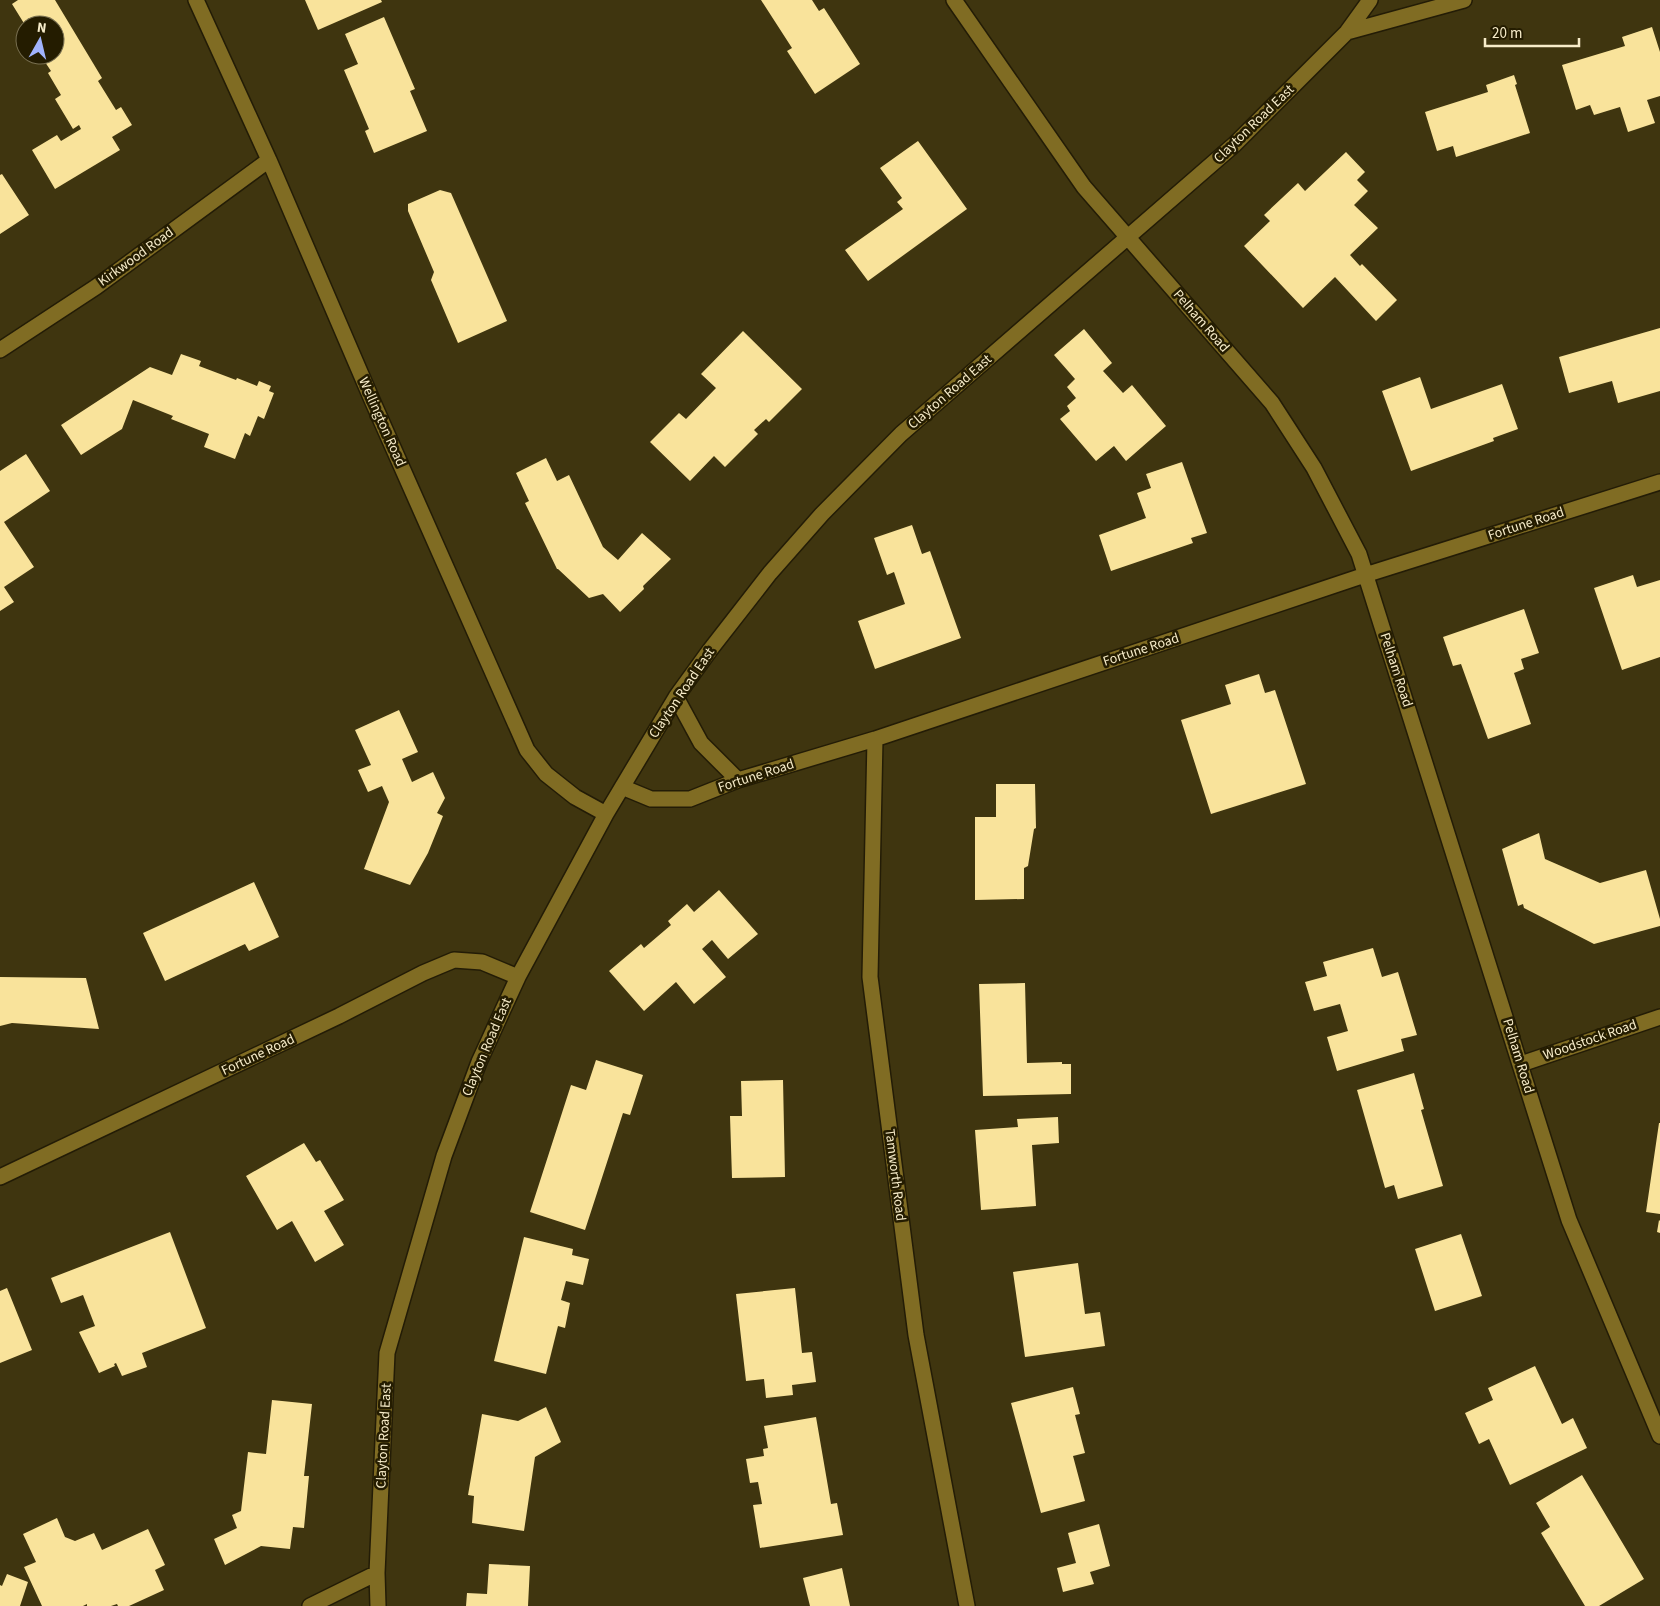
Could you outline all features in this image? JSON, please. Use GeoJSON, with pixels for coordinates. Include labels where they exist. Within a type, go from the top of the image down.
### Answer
{"type":"FeatureCollection","features":[{"type":"Feature","properties":{"kind":"street","name":"Wellington Road"},"geometry":{"type":"LineString","coordinates":[[196,0],[269,160],[372,400],[527,750],[546,774],[575,797],[606,814]]}},
{"type":"Feature","properties":{"kind":"street","name":"Pelham Road"},"geometry":{"type":"LineString","coordinates":[[954,0],[1084,187],[1272,403],[1314,468],[1359,554],[1570,1220],[1660,1436]]}},
{"type":"Feature","properties":{"kind":"street","name":"Clayton Road East"},"geometry":{"type":"LineString","coordinates":[[378,1606],[377,1573],[387,1353],[444,1156],[479,1062],[518,977],[606,814],[676,697],[770,573],[822,514],[901,434],[1235,144],[1347,32],[1370,0]]}},
{"type":"Feature","properties":{"kind":"street"},"geometry":{"type":"LineString","coordinates":[[1347,32],[1464,0]]}},
{"type":"Feature","properties":{"kind":"street","name":"Kirkwood Road"},"geometry":{"type":"LineString","coordinates":[[0,350],[96,287],[269,160]]}},
{"type":"Feature","properties":{"kind":"street","name":"Fortune Road"},"geometry":{"type":"LineString","coordinates":[[622,787],[651,799],[690,799],[738,780],[875,739],[1365,575],[1660,482]]}},
{"type":"Feature","properties":{"kind":"street"},"geometry":{"type":"LineString","coordinates":[[676,697],[701,742],[738,780]]}},
{"type":"Feature","properties":{"kind":"street","name":"Tamworth Road"},"geometry":{"type":"LineString","coordinates":[[875,739],[870,978],[916,1335],[967,1606]]}},
{"type":"Feature","properties":{"kind":"street","name":"Fortune Road"},"geometry":{"type":"LineString","coordinates":[[0,1177],[339,1016],[423,973],[454,960],[482,962],[518,977]]}},
{"type":"Feature","properties":{"kind":"street","name":"Woodstock Road"},"geometry":{"type":"LineString","coordinates":[[1521,1064],[1660,1017]]}},
{"type":"Feature","properties":{"kind":"street"},"geometry":{"type":"LineString","coordinates":[[310,1606],[377,1573]]}},
{"type":"Feature","properties":{"kind":"building"},"geometry":{"type":"Polygon","coordinates":[[[18,0],[55,0],[64,15],[19,15],[12,4],[18,0]]]}},
{"type":"Feature","properties":{"kind":"building"},"geometry":{"type":"Polygon","coordinates":[[[305,0],[381,0],[382,2],[318,30],[305,0]]]}},
{"type":"Feature","properties":{"kind":"building"},"geometry":{"type":"Polygon","coordinates":[[[761,0],[812,0],[819,11],[824,8],[860,64],[815,94],[787,51],[792,48],[761,0]]]}},
{"type":"Feature","properties":{"kind":"building"},"geometry":{"type":"Polygon","coordinates":[[[65,17],[102,78],[98,81],[116,110],[121,107],[132,125],[112,137],[120,150],[55,189],[32,150],[57,135],[61,141],[81,129],[79,125],[73,129],[55,99],[61,95],[48,73],[51,71],[47,65],[65,65],[65,17]]]}},
{"type":"Feature","properties":{"kind":"building"},"geometry":{"type":"Polygon","coordinates":[[[384,17],[415,89],[410,91],[427,131],[374,153],[365,131],[369,129],[344,70],[358,64],[345,34],[384,17]]]}},
{"type":"Feature","properties":{"kind":"building"},"geometry":{"type":"Polygon","coordinates":[[[1652,27],[1660,52],[1660,96],[1647,100],[1655,123],[1628,132],[1620,107],[1594,115],[1590,105],[1576,110],[1562,65],[1625,46],[1622,37],[1652,27]]]}},
{"type":"Feature","properties":{"kind":"building"},"geometry":{"type":"Polygon","coordinates":[[[1514,75],[1517,84],[1515,85],[1530,133],[1456,157],[1453,146],[1437,151],[1425,112],[1488,92],[1486,85],[1514,75]]]}},
{"type":"Feature","properties":{"kind":"building"},"geometry":{"type":"Polygon","coordinates":[[[918,141],[967,209],[868,281],[845,250],[903,209],[897,202],[902,198],[880,168],[918,141]]]}},
{"type":"Feature","properties":{"kind":"building"},"geometry":{"type":"Polygon","coordinates":[[[1346,152],[1365,172],[1357,180],[1368,191],[1354,205],[1378,228],[1350,255],[1360,266],[1362,264],[1397,300],[1376,321],[1335,277],[1303,308],[1244,246],[1270,221],[1264,215],[1298,183],[1305,191],[1346,152]]]}},
{"type":"Feature","properties":{"kind":"building"},"geometry":{"type":"Polygon","coordinates":[[[2,174],[29,215],[0,234],[0,175],[2,174]]]}},
{"type":"Feature","properties":{"kind":"building"},"geometry":{"type":"Polygon","coordinates":[[[440,190],[451,193],[507,321],[458,343],[431,280],[434,272],[408,211],[408,204],[440,190]]]}},
{"type":"Feature","properties":{"kind":"building"},"geometry":{"type":"Polygon","coordinates":[[[1660,328],[1660,391],[1618,403],[1612,381],[1569,393],[1559,357],[1660,328]]]}},
{"type":"Feature","properties":{"kind":"building"},"geometry":{"type":"Polygon","coordinates":[[[1084,329],[1112,363],[1103,371],[1123,393],[1132,385],[1166,426],[1126,461],[1114,446],[1096,461],[1060,419],[1070,411],[1067,406],[1076,398],[1067,387],[1075,379],[1054,355],[1084,329]]]}},
{"type":"Feature","properties":{"kind":"building"},"geometry":{"type":"Polygon","coordinates":[[[743,331],[802,389],[769,422],[766,419],[754,430],[758,434],[725,467],[714,456],[690,481],[650,442],[679,413],[686,419],[716,388],[701,374],[743,331]]]}},
{"type":"Feature","properties":{"kind":"building"},"geometry":{"type":"Polygon","coordinates":[[[181,354],[201,361],[199,366],[236,380],[237,378],[257,386],[259,381],[271,386],[269,391],[274,393],[264,419],[258,416],[250,436],[245,433],[235,459],[204,447],[209,434],[171,419],[173,416],[133,400],[122,429],[81,455],[61,425],[150,367],[172,375],[181,354]]]}},
{"type":"Feature","properties":{"kind":"building"},"geometry":{"type":"Polygon","coordinates":[[[1420,377],[1431,409],[1502,384],[1518,429],[1493,438],[1494,441],[1411,471],[1382,391],[1420,377]]]}},
{"type":"Feature","properties":{"kind":"building"},"geometry":{"type":"Polygon","coordinates":[[[26,454],[50,491],[4,522],[34,567],[4,587],[14,602],[0,611],[0,471],[26,454]]]}},
{"type":"Feature","properties":{"kind":"building"},"geometry":{"type":"Polygon","coordinates":[[[546,458],[557,481],[569,475],[603,547],[618,560],[642,533],[671,559],[620,612],[603,594],[589,598],[557,569],[525,503],[529,501],[516,473],[546,458]]]}},
{"type":"Feature","properties":{"kind":"building"},"geometry":{"type":"Polygon","coordinates":[[[1182,462],[1207,533],[1191,538],[1193,543],[1111,571],[1099,535],[1146,518],[1137,493],[1151,488],[1146,474],[1182,462]]]}},
{"type":"Feature","properties":{"kind":"building"},"geometry":{"type":"Polygon","coordinates":[[[912,525],[922,554],[930,551],[961,638],[875,669],[858,621],[905,604],[894,572],[887,575],[874,538],[912,525]]]}},
{"type":"Feature","properties":{"kind":"building"},"geometry":{"type":"Polygon","coordinates":[[[1633,575],[1637,587],[1660,580],[1660,657],[1622,670],[1594,588],[1633,575]]]}},
{"type":"Feature","properties":{"kind":"building"},"geometry":{"type":"Polygon","coordinates":[[[1524,609],[1539,653],[1521,659],[1524,669],[1514,673],[1531,724],[1488,739],[1461,664],[1453,666],[1443,637],[1524,609]]]}},
{"type":"Feature","properties":{"kind":"building"},"geometry":{"type":"Polygon","coordinates":[[[1259,674],[1265,693],[1275,690],[1306,784],[1211,814],[1181,720],[1231,704],[1225,685],[1259,674]]]}},
{"type":"Feature","properties":{"kind":"building"},"geometry":{"type":"Polygon","coordinates":[[[399,710],[418,752],[402,759],[412,782],[433,772],[445,798],[437,813],[443,816],[428,853],[410,885],[364,869],[389,802],[382,786],[368,792],[358,770],[371,765],[355,730],[399,710]]]}},
{"type":"Feature","properties":{"kind":"building"},"geometry":{"type":"Polygon","coordinates":[[[996,784],[1035,784],[1036,828],[1034,829],[1028,866],[1024,868],[1024,899],[975,900],[975,817],[996,817],[996,784]]]}},
{"type":"Feature","properties":{"kind":"building"},"geometry":{"type":"Polygon","coordinates":[[[1539,833],[1545,859],[1600,883],[1646,870],[1660,919],[1660,926],[1594,944],[1524,908],[1523,904],[1518,906],[1502,849],[1539,833]]]}},
{"type":"Feature","properties":{"kind":"building"},"geometry":{"type":"Polygon","coordinates":[[[254,882],[279,937],[249,951],[245,944],[165,981],[143,933],[254,882]]]}},
{"type":"Feature","properties":{"kind":"building"},"geometry":{"type":"Polygon","coordinates":[[[719,890],[758,934],[728,959],[712,940],[702,949],[726,977],[694,1004],[676,982],[644,1011],[609,971],[641,944],[644,948],[671,925],[668,921],[687,904],[694,912],[719,890]]]}},
{"type":"Feature","properties":{"kind":"building"},"geometry":{"type":"Polygon","coordinates":[[[1373,948],[1382,977],[1398,972],[1417,1035],[1401,1039],[1404,1051],[1337,1071],[1327,1037],[1348,1031],[1340,1004],[1314,1011],[1305,982],[1327,976],[1323,962],[1373,948]]]}},
{"type":"Feature","properties":{"kind":"building"},"geometry":{"type":"Polygon","coordinates":[[[0,977],[86,978],[99,1029],[12,1023],[0,1026],[0,977]]]}},
{"type":"Feature","properties":{"kind":"building"},"geometry":{"type":"Polygon","coordinates":[[[1025,983],[1027,1063],[1062,1062],[1062,1064],[1071,1064],[1071,1094],[983,1096],[979,984],[1025,983]]]}},
{"type":"Feature","properties":{"kind":"building"},"geometry":{"type":"Polygon","coordinates":[[[596,1060],[643,1075],[630,1115],[623,1113],[585,1230],[530,1212],[571,1085],[586,1090],[596,1060]]]}},
{"type":"Feature","properties":{"kind":"building"},"geometry":{"type":"Polygon","coordinates":[[[1414,1073],[1424,1109],[1421,1110],[1443,1186],[1398,1199],[1394,1185],[1385,1188],[1357,1090],[1414,1073]]]}},
{"type":"Feature","properties":{"kind":"building"},"geometry":{"type":"Polygon","coordinates":[[[783,1080],[785,1177],[732,1178],[730,1116],[742,1116],[741,1081],[783,1080]]]}},
{"type":"Feature","properties":{"kind":"building"},"geometry":{"type":"Polygon","coordinates":[[[1058,1117],[1059,1143],[1032,1145],[1036,1206],[981,1210],[975,1130],[1018,1127],[1017,1119],[1058,1117]]]}},
{"type":"Feature","properties":{"kind":"building"},"geometry":{"type":"Polygon","coordinates":[[[1660,1123],[1660,1214],[1646,1212],[1660,1123]]]}},
{"type":"Feature","properties":{"kind":"building"},"geometry":{"type":"Polygon","coordinates":[[[304,1143],[316,1162],[320,1160],[344,1200],[324,1211],[344,1245],[315,1262],[292,1221],[277,1230],[246,1176],[304,1143]]]}},
{"type":"Feature","properties":{"kind":"building"},"geometry":{"type":"Polygon","coordinates":[[[1660,1221],[1660,1233],[1657,1232],[1660,1221]]]}},
{"type":"Feature","properties":{"kind":"building"},"geometry":{"type":"Polygon","coordinates":[[[170,1232],[206,1328],[142,1353],[147,1367],[122,1376],[116,1363],[114,1364],[115,1366],[99,1373],[79,1332],[95,1326],[83,1295],[61,1303],[51,1278],[170,1232]]]}},
{"type":"Feature","properties":{"kind":"building"},"geometry":{"type":"Polygon","coordinates":[[[1461,1234],[1482,1296],[1435,1311],[1415,1249],[1461,1234]]]}},
{"type":"Feature","properties":{"kind":"building"},"geometry":{"type":"Polygon","coordinates":[[[524,1237],[573,1249],[572,1255],[589,1259],[583,1285],[566,1281],[561,1300],[570,1303],[565,1328],[558,1326],[546,1374],[494,1361],[524,1237]]]}},
{"type":"Feature","properties":{"kind":"building"},"geometry":{"type":"Polygon","coordinates":[[[1078,1263],[1085,1314],[1100,1312],[1105,1346],[1025,1357],[1013,1272],[1078,1263]]]}},
{"type":"Feature","properties":{"kind":"building"},"geometry":{"type":"Polygon","coordinates":[[[7,1288],[32,1350],[0,1363],[0,1291],[7,1288]]]}},
{"type":"Feature","properties":{"kind":"building"},"geometry":{"type":"Polygon","coordinates":[[[795,1288],[802,1353],[812,1352],[816,1382],[792,1385],[793,1395],[766,1398],[764,1379],[746,1381],[736,1294],[795,1288]]]}},
{"type":"Feature","properties":{"kind":"building"},"geometry":{"type":"Polygon","coordinates":[[[1535,1366],[1562,1424],[1573,1418],[1587,1448],[1510,1485],[1489,1439],[1479,1444],[1465,1413],[1493,1400],[1488,1388],[1535,1366]]]}},
{"type":"Feature","properties":{"kind":"building"},"geometry":{"type":"Polygon","coordinates":[[[1073,1387],[1080,1414],[1075,1415],[1085,1453],[1073,1456],[1085,1501],[1041,1513],[1011,1403],[1073,1387]]]}},
{"type":"Feature","properties":{"kind":"building"},"geometry":{"type":"Polygon","coordinates":[[[272,1400],[312,1404],[304,1476],[309,1476],[304,1528],[293,1527],[290,1549],[261,1546],[225,1565],[214,1539],[237,1528],[232,1515],[241,1511],[248,1452],[266,1454],[272,1400]]]}},
{"type":"Feature","properties":{"kind":"building"},"geometry":{"type":"Polygon","coordinates":[[[546,1407],[561,1442],[535,1457],[524,1531],[472,1523],[474,1496],[468,1495],[482,1414],[518,1421],[546,1407]]]}},
{"type":"Feature","properties":{"kind":"building"},"geometry":{"type":"Polygon","coordinates":[[[816,1417],[831,1504],[837,1503],[843,1535],[760,1548],[753,1505],[762,1504],[758,1482],[750,1483],[746,1459],[764,1456],[763,1449],[768,1448],[764,1426],[816,1417]]]}},
{"type":"Feature","properties":{"kind":"building"},"geometry":{"type":"Polygon","coordinates":[[[1582,1475],[1644,1579],[1599,1606],[1585,1606],[1541,1533],[1550,1527],[1536,1503],[1582,1475]]]}},
{"type":"Feature","properties":{"kind":"building"},"geometry":{"type":"Polygon","coordinates":[[[57,1518],[65,1537],[75,1541],[94,1533],[102,1550],[148,1529],[165,1565],[155,1570],[164,1590],[129,1606],[118,1606],[117,1604],[111,1606],[87,1606],[87,1604],[83,1606],[42,1606],[24,1567],[36,1562],[23,1534],[57,1518]]]}},
{"type":"Feature","properties":{"kind":"building"},"geometry":{"type":"Polygon","coordinates":[[[1099,1524],[1110,1566],[1090,1572],[1094,1584],[1063,1592],[1057,1568],[1076,1563],[1068,1533],[1099,1524]]]}},
{"type":"Feature","properties":{"kind":"building"},"geometry":{"type":"Polygon","coordinates":[[[489,1564],[530,1566],[528,1606],[466,1606],[467,1593],[487,1594],[489,1564]]]}},
{"type":"Feature","properties":{"kind":"building"},"geometry":{"type":"Polygon","coordinates":[[[842,1568],[850,1606],[810,1606],[803,1578],[842,1568]]]}},
{"type":"Feature","properties":{"kind":"building"},"geometry":{"type":"Polygon","coordinates":[[[7,1574],[28,1582],[20,1606],[0,1606],[0,1585],[2,1586],[7,1574]]]}}]}
